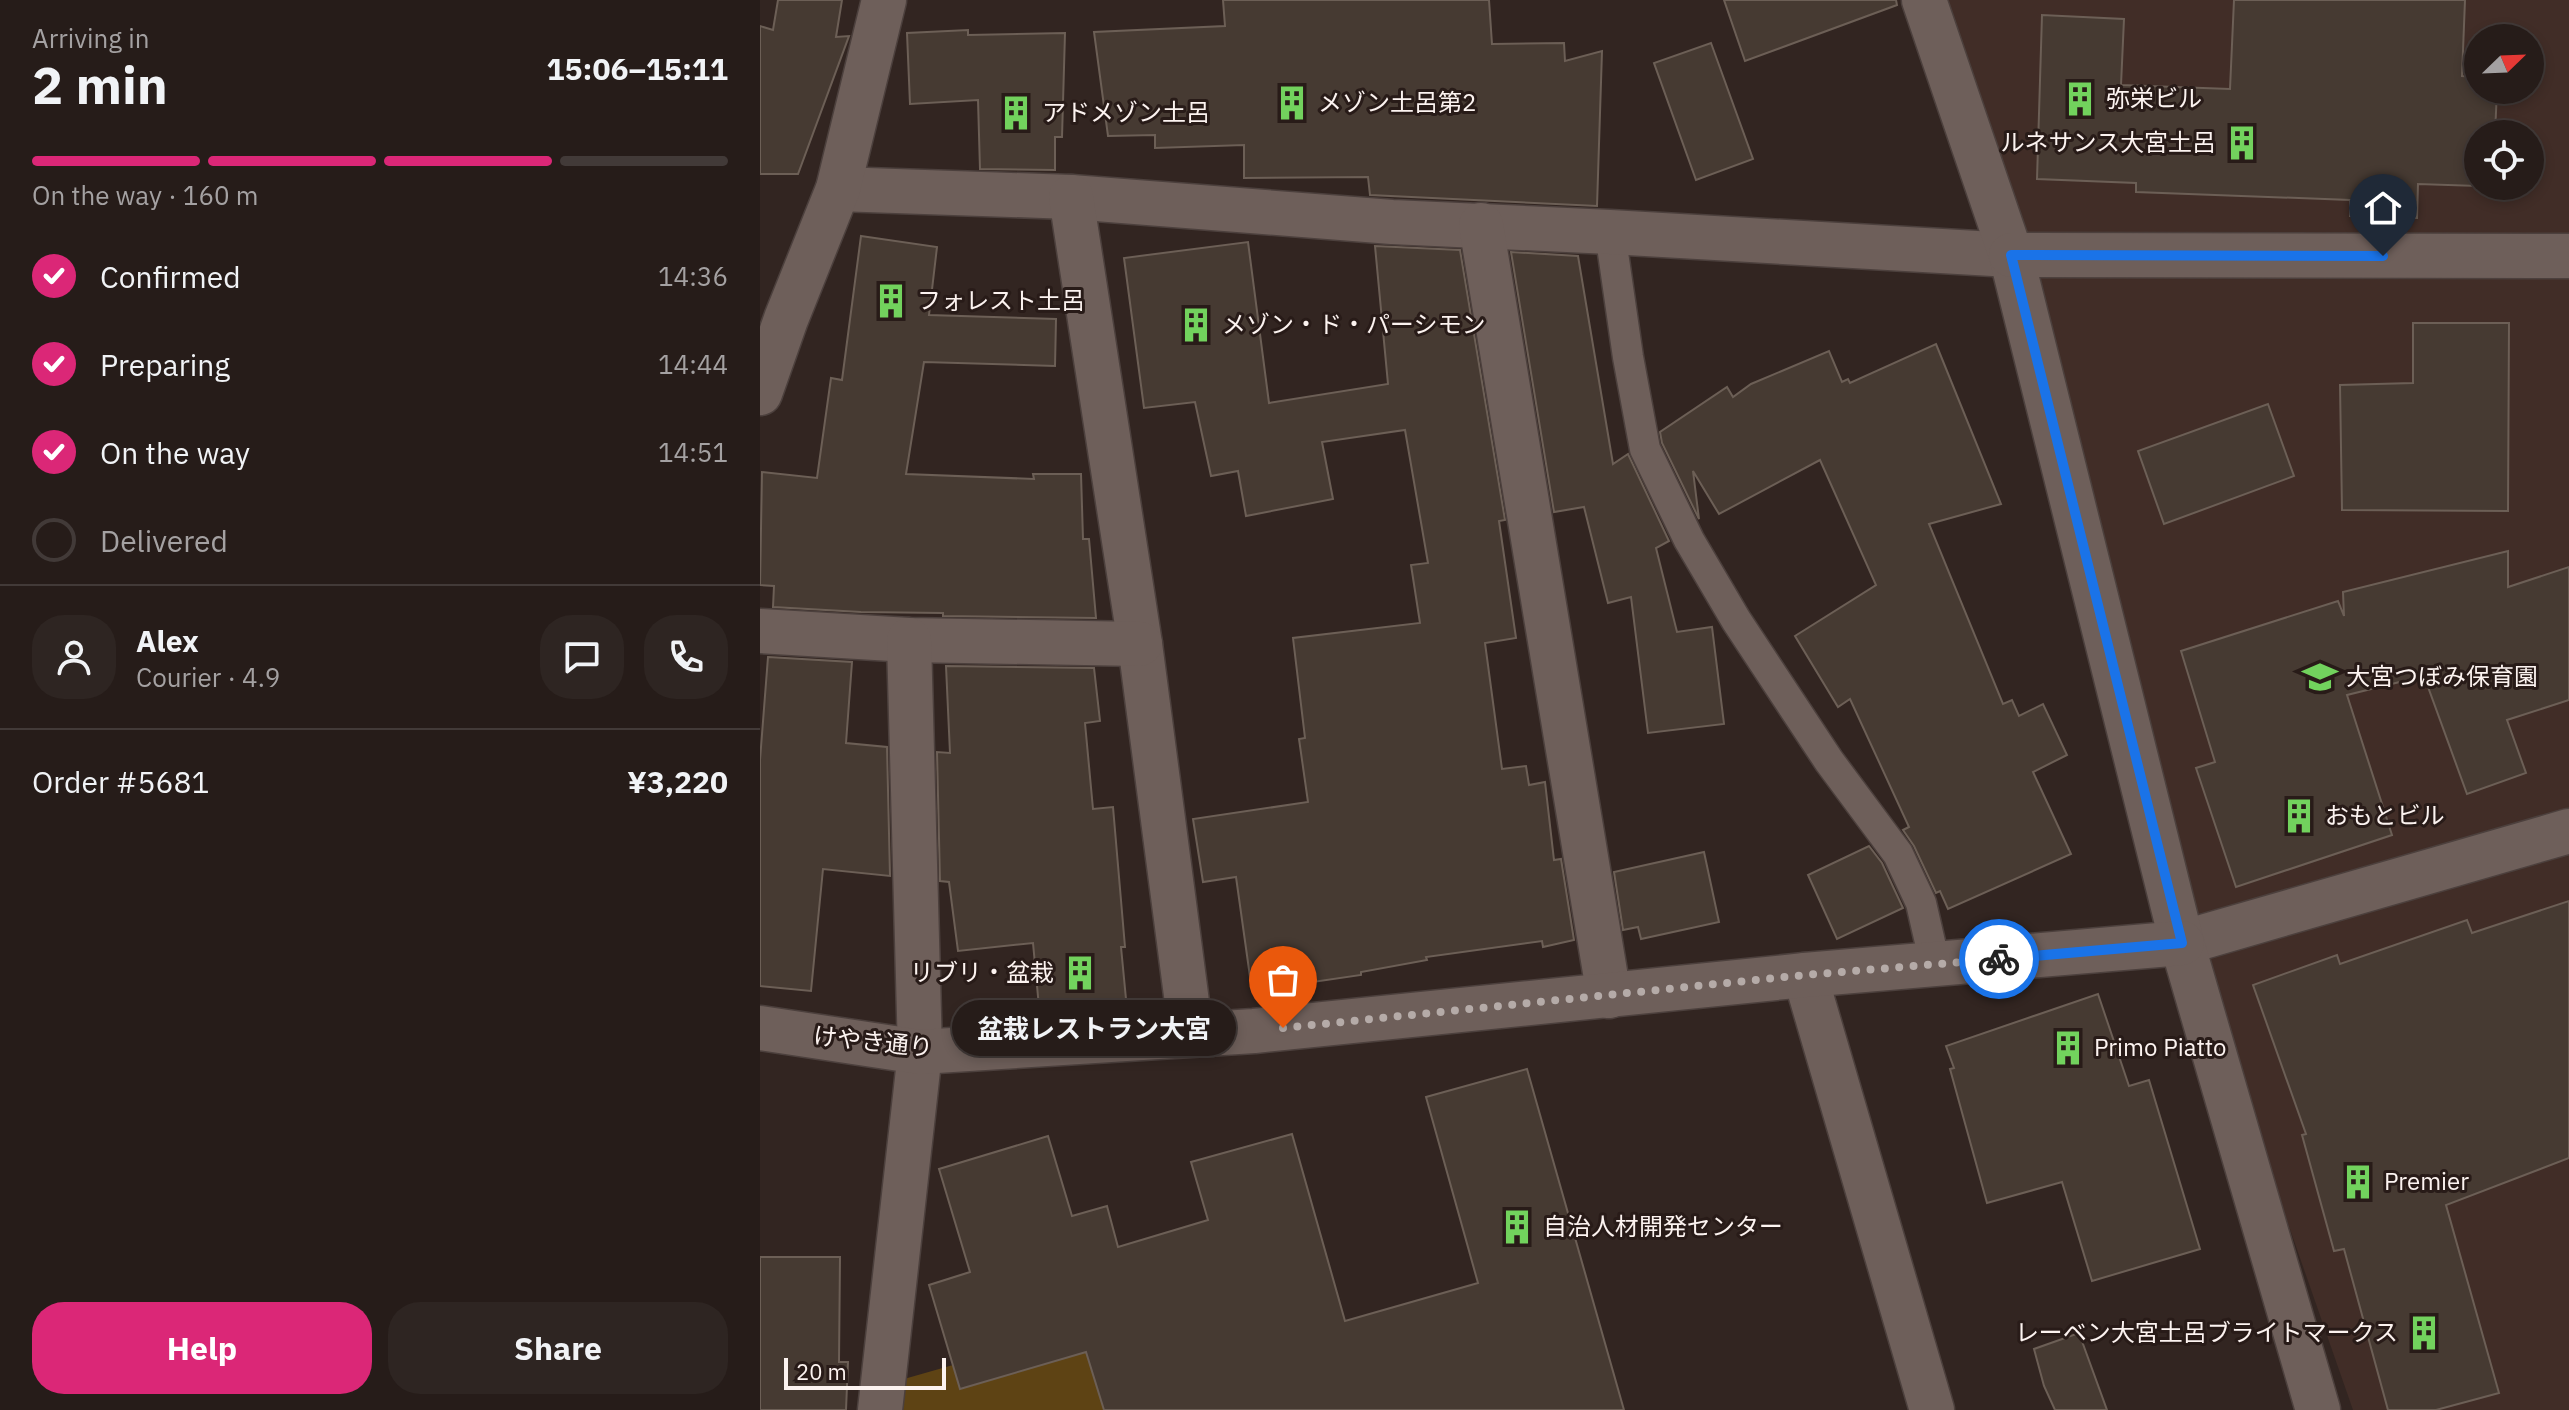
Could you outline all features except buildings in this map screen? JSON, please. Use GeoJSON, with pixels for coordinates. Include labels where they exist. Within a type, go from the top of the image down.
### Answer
{"type":"FeatureCollection","features":[{"type":"Feature","properties":{"kind":"street"},"geometry":{"type":"LineString","coordinates":[[760,393],[773,313],[838,189],[884,0]]}},
{"type":"Feature","properties":{"kind":"street"},"geometry":{"type":"LineString","coordinates":[[1924,0],[2011,255],[2182,943],[2318,1410]]}},
{"type":"Feature","properties":{"kind":"street"},"geometry":{"type":"LineString","coordinates":[[838,189],[1071,197],[1392,222],[2011,255],[2569,256]]}},
{"type":"Feature","properties":{"kind":"street"},"geometry":{"type":"LineString","coordinates":[[1071,197],[1140,644],[1191,1033]]}},
{"type":"Feature","properties":{"kind":"street"},"geometry":{"type":"LineString","coordinates":[[1481,225],[1609,996]]}},
{"type":"Feature","properties":{"kind":"street"},"geometry":{"type":"LineString","coordinates":[[760,631],[909,640],[1140,644]]}},
{"type":"Feature","properties":{"kind":"street"},"geometry":{"type":"LineString","coordinates":[[880,1410],[920,1052],[909,640]]}},
{"type":"Feature","properties":{"kind":"street","name":"けやき通り"},"geometry":{"type":"LineString","coordinates":[[760,1028],[920,1052],[1254,1031],[1805,975],[2182,943],[2569,831]]}},
{"type":"Feature","properties":{"kind":"street"},"geometry":{"type":"LineString","coordinates":[[1805,975],[1932,1410]]}},
{"type":"Feature","properties":{"kind":"lane"},"geometry":{"type":"LineString","coordinates":[[1610,232],[1645,449],[1689,540],[1736,620],[1829,761],[1898,854],[1921,903],[1935,964]]}},
{"type":"Feature","properties":{"kind":"shaded area"},"geometry":{"type":"Polygon","coordinates":[[[1932,0],[2569,0],[2569,1410],[2353,1410],[2194,954],[1932,0]]]}},
{"type":"Feature","properties":{"kind":"shaded area"},"geometry":{"type":"Polygon","coordinates":[[[1086,1352],[1104,1410],[900,1410],[904,1379],[953,1365],[961,1389],[1086,1352]]]}},
{"type":"Feature","properties":{"kind":"way so far"},"geometry":{"type":"LineString","coordinates":[[1283,1028],[1805,975],[1999,959]]}},
{"type":"Feature","properties":{"kind":"place","name":"弥栄ビル"},"geometry":{"type":"Point","coordinates":[2080,99]}},
{"type":"Feature","properties":{"kind":"place","name":"メゾン土呂第2"},"geometry":{"type":"Point","coordinates":[1292,103]}},
{"type":"Feature","properties":{"kind":"place","name":"アドメゾン土呂"},"geometry":{"type":"Point","coordinates":[1016,113]}},
{"type":"Feature","properties":{"kind":"place","name":"ルネサンス大宮土呂"},"geometry":{"type":"Point","coordinates":[2242,143]}},
{"type":"Feature","properties":{"kind":"place","name":"フォレスト土呂"},"geometry":{"type":"Point","coordinates":[891,301]}},
{"type":"Feature","properties":{"kind":"place","name":"メゾン・ド・パーシモン"},"geometry":{"type":"Point","coordinates":[1196,325]}},
{"type":"Feature","properties":{"kind":"place","name":"大宮つぼみ保育園"},"geometry":{"type":"Point","coordinates":[2320,677]}},
{"type":"Feature","properties":{"kind":"place","name":"おもとビル"},"geometry":{"type":"Point","coordinates":[2299,816]}},
{"type":"Feature","properties":{"kind":"place","name":"リブリ・盆栽"},"geometry":{"type":"Point","coordinates":[1080,973]}},
{"type":"Feature","properties":{"kind":"place","name":"盆栽レストラン大宮"},"geometry":{"type":"Point","coordinates":[1283,1028]}},
{"type":"Feature","properties":{"kind":"place","name":"Primo Piatto"},"geometry":{"type":"Point","coordinates":[2068,1048]}},
{"type":"Feature","properties":{"kind":"place","name":"Premier"},"geometry":{"type":"Point","coordinates":[2358,1182]}},
{"type":"Feature","properties":{"kind":"place","name":"自治人材開発センター"},"geometry":{"type":"Point","coordinates":[1517,1227]}},
{"type":"Feature","properties":{"kind":"place","name":"レーベン大宮土呂ブライトマークス"},"geometry":{"type":"Point","coordinates":[2424,1333]}},
{"type":"Feature","properties":{"kind":"route"},"geometry":{"type":"LineString","coordinates":[[1999,959],[2182,943],[2011,255],[2383,256]]}}]}
